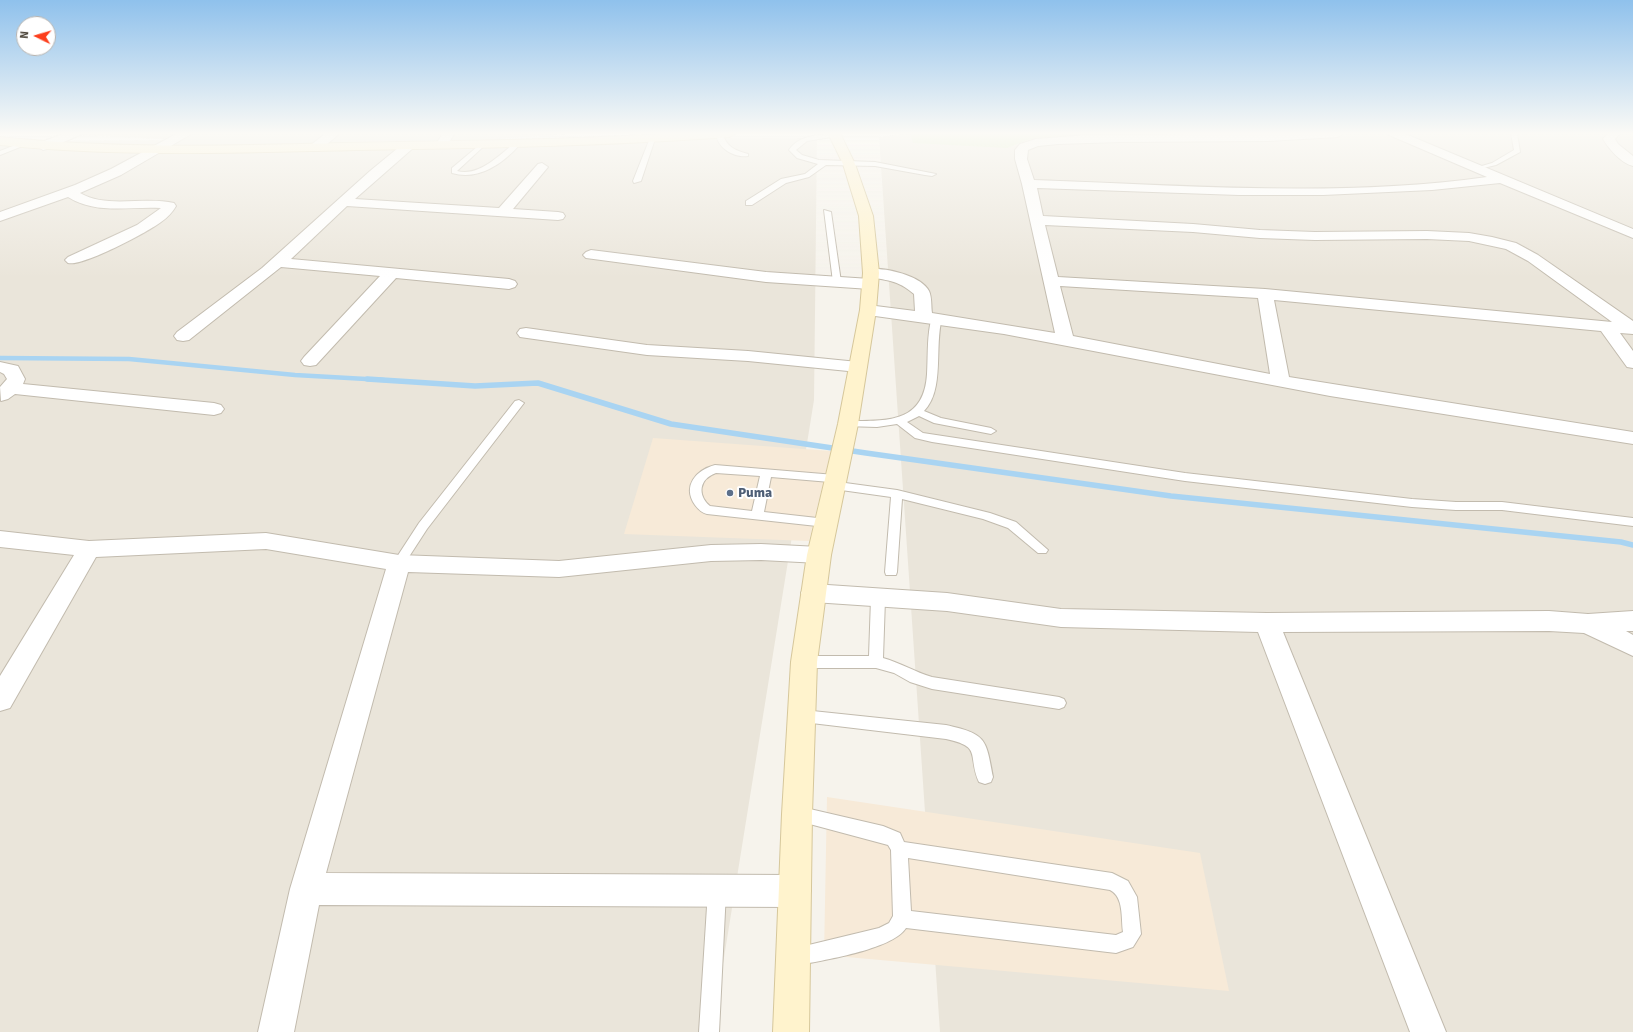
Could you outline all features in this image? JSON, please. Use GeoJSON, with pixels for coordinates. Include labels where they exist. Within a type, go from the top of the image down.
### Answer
{"type":"FeatureCollection","features":[{"type":"Feature","properties":{"kind":"main road"},"geometry":{"type":"LineString","coordinates":[[791,1032],[797,814],[803,716],[804,662],[819,554],[847,429],[868,310],[871,278],[871,251],[866,216],[855,181]]}},
{"type":"Feature","properties":{"kind":"street"},"geometry":{"type":"LineString","coordinates":[[0,217],[94,181]]}},
{"type":"Feature","properties":{"kind":"street"},"geometry":{"type":"LineString","coordinates":[[183,336],[279,262],[345,202],[365,181]]}},
{"type":"Feature","properties":{"kind":"street"},"geometry":{"type":"LineString","coordinates":[[502,212],[530,181]]}},
{"type":"Feature","properties":{"kind":"street"},"geometry":{"type":"LineString","coordinates":[[1065,341],[1050,281],[1029,184],[1289,192],[1402,189],[1471,184],[1487,181]]}},
{"type":"Feature","properties":{"kind":"street"},"geometry":{"type":"LineString","coordinates":[[1505,181],[1633,234]]}},
{"type":"Feature","properties":{"kind":"street"},"geometry":{"type":"LineString","coordinates":[[68,192],[79,200],[91,202],[159,204],[169,206],[164,216],[135,232],[73,260]]}},
{"type":"Feature","properties":{"kind":"street"},"geometry":{"type":"LineString","coordinates":[[345,202],[558,216]]}},
{"type":"Feature","properties":{"kind":"street"},"geometry":{"type":"LineString","coordinates":[[1037,220],[1194,228],[1260,234],[1315,236],[1469,237],[1492,241],[1511,246],[1533,258],[1633,329]]}},
{"type":"Feature","properties":{"kind":"street"},"geometry":{"type":"LineString","coordinates":[[591,255],[766,277],[837,282],[897,275],[910,282],[922,292],[930,317]]}},
{"type":"Feature","properties":{"kind":"street"},"geometry":{"type":"LineString","coordinates":[[279,262],[509,284]]}},
{"type":"Feature","properties":{"kind":"street"},"geometry":{"type":"LineString","coordinates":[[310,361],[393,272]]}},
{"type":"Feature","properties":{"kind":"street"},"geometry":{"type":"LineString","coordinates":[[1050,281],[1265,294],[1633,329]]}},
{"type":"Feature","properties":{"kind":"street"},"geometry":{"type":"LineString","coordinates":[[1265,294],[1280,381]]}},
{"type":"Feature","properties":{"kind":"street"},"geometry":{"type":"LineString","coordinates":[[868,310],[930,317],[1280,381],[1535,425],[1633,438]]}},
{"type":"Feature","properties":{"kind":"street"},"geometry":{"type":"LineString","coordinates":[[1607,327],[1633,363]]}},
{"type":"Feature","properties":{"kind":"street"},"geometry":{"type":"LineString","coordinates":[[526,333],[647,350],[748,356],[858,367]]}},
{"type":"Feature","properties":{"kind":"street"},"geometry":{"type":"LineString","coordinates":[[0,367],[12,370],[16,380],[5,392]]}},
{"type":"Feature","properties":{"kind":"street"},"geometry":{"type":"LineString","coordinates":[[5,392],[214,409]]}},
{"type":"Feature","properties":{"kind":"street"},"geometry":{"type":"LineString","coordinates":[[0,539],[89,549],[266,541],[399,563],[560,569],[711,553],[761,552],[819,554]]}},
{"type":"Feature","properties":{"kind":"street"},"geometry":{"type":"LineString","coordinates":[[0,700],[89,549]]}},
{"type":"Feature","properties":{"kind":"street"},"geometry":{"type":"LineString","coordinates":[[276,1032],[306,889],[399,563]]}},
{"type":"Feature","properties":{"kind":"street"},"geometry":{"type":"LineString","coordinates":[[813,593],[878,599],[947,602],[1061,618],[1267,623],[1549,621],[1588,624],[1633,621]]}},
{"type":"Feature","properties":{"kind":"street"},"geometry":{"type":"LineString","coordinates":[[1267,623],[1428,1032]]}},
{"type":"Feature","properties":{"kind":"street"},"geometry":{"type":"LineString","coordinates":[[1588,624],[1633,646]]}},
{"type":"Feature","properties":{"kind":"street"},"geometry":{"type":"LineString","coordinates":[[306,889],[795,891]]}},
{"type":"Feature","properties":{"kind":"lane"},"geometry":{"type":"LineString","coordinates":[[749,203],[784,181]]}},
{"type":"Feature","properties":{"kind":"lane"},"geometry":{"type":"LineString","coordinates":[[827,212],[837,282]]}},
{"type":"Feature","properties":{"kind":"lane"},"geometry":{"type":"LineString","coordinates":[[847,429],[901,422],[908,419],[928,402],[932,376],[930,317]]}},
{"type":"Feature","properties":{"kind":"lane"},"geometry":{"type":"LineString","coordinates":[[399,563],[423,526],[519,403]]}},
{"type":"Feature","properties":{"kind":"lane"},"geometry":{"type":"LineString","coordinates":[[916,411],[938,421],[991,431]]}},
{"type":"Feature","properties":{"kind":"lane"},"geometry":{"type":"LineString","coordinates":[[901,422],[919,436],[1185,477],[1412,502],[1522,508],[1633,522]]}},
{"type":"Feature","properties":{"kind":"lane"},"geometry":{"type":"LineString","coordinates":[[826,522],[707,510],[698,504],[694,497],[699,477],[705,471],[715,468],[766,473],[836,476],[897,494],[986,516],[1012,525],[1042,550]]}},
{"type":"Feature","properties":{"kind":"lane"},"geometry":{"type":"LineString","coordinates":[[757,515],[766,473]]}},
{"type":"Feature","properties":{"kind":"lane"},"geometry":{"type":"LineString","coordinates":[[891,572],[897,494]]}},
{"type":"Feature","properties":{"kind":"lane"},"geometry":{"type":"LineString","coordinates":[[876,662],[878,599]]}},
{"type":"Feature","properties":{"kind":"lane"},"geometry":{"type":"LineString","coordinates":[[804,662],[876,662],[898,668],[915,678],[932,683],[1059,703]]}},
{"type":"Feature","properties":{"kind":"lane"},"geometry":{"type":"LineString","coordinates":[[803,716],[946,732],[968,737],[980,749],[985,777]]}},
{"type":"Feature","properties":{"kind":"lane"},"geometry":{"type":"LineString","coordinates":[[792,958],[882,936],[894,929],[902,918],[899,848],[894,839],[883,834],[797,814]]}},
{"type":"Feature","properties":{"kind":"lane"},"geometry":{"type":"LineString","coordinates":[[899,848],[1112,882],[1122,887],[1128,897],[1132,934],[1127,941],[1116,944],[902,918]]}},
{"type":"Feature","properties":{"kind":"lane"},"geometry":{"type":"LineString","coordinates":[[709,1032],[717,891]]}},
{"type":"Feature","properties":{"kind":"shaded area"},"geometry":{"type":"Polygon","coordinates":[[[0,181],[817,181],[814,400],[712,1032],[0,1032],[0,181]]]}},
{"type":"Feature","properties":{"kind":"shaded area"},"geometry":{"type":"Polygon","coordinates":[[[882,181],[1633,181],[1633,1032],[940,1032],[882,181]]]}},
{"type":"Feature","properties":{"kind":"shaded area"},"geometry":{"type":"Polygon","coordinates":[[[653,438],[831,451],[809,541],[624,534],[653,438]]]}},
{"type":"Feature","properties":{"kind":"shaded area"},"geometry":{"type":"Polygon","coordinates":[[[827,797],[1200,853],[1229,991],[824,955],[827,797]]]}},
{"type":"Feature","properties":{"kind":"waterway"},"geometry":{"type":"LineString","coordinates":[[0,358],[129,359],[295,375],[372,379]]}},
{"type":"Feature","properties":{"kind":"waterway"},"geometry":{"type":"LineString","coordinates":[[367,379],[372,379]]}},
{"type":"Feature","properties":{"kind":"waterway"},"geometry":{"type":"LineString","coordinates":[[372,379],[384,380]]}},
{"type":"Feature","properties":{"kind":"waterway"},"geometry":{"type":"LineString","coordinates":[[372,379],[475,386],[538,383],[671,424],[866,453],[1171,496],[1621,542],[1633,545]]}},
{"type":"Feature","properties":{"kind":"place","name":"Puma"},"geometry":{"type":"Point","coordinates":[730,493]}}]}
